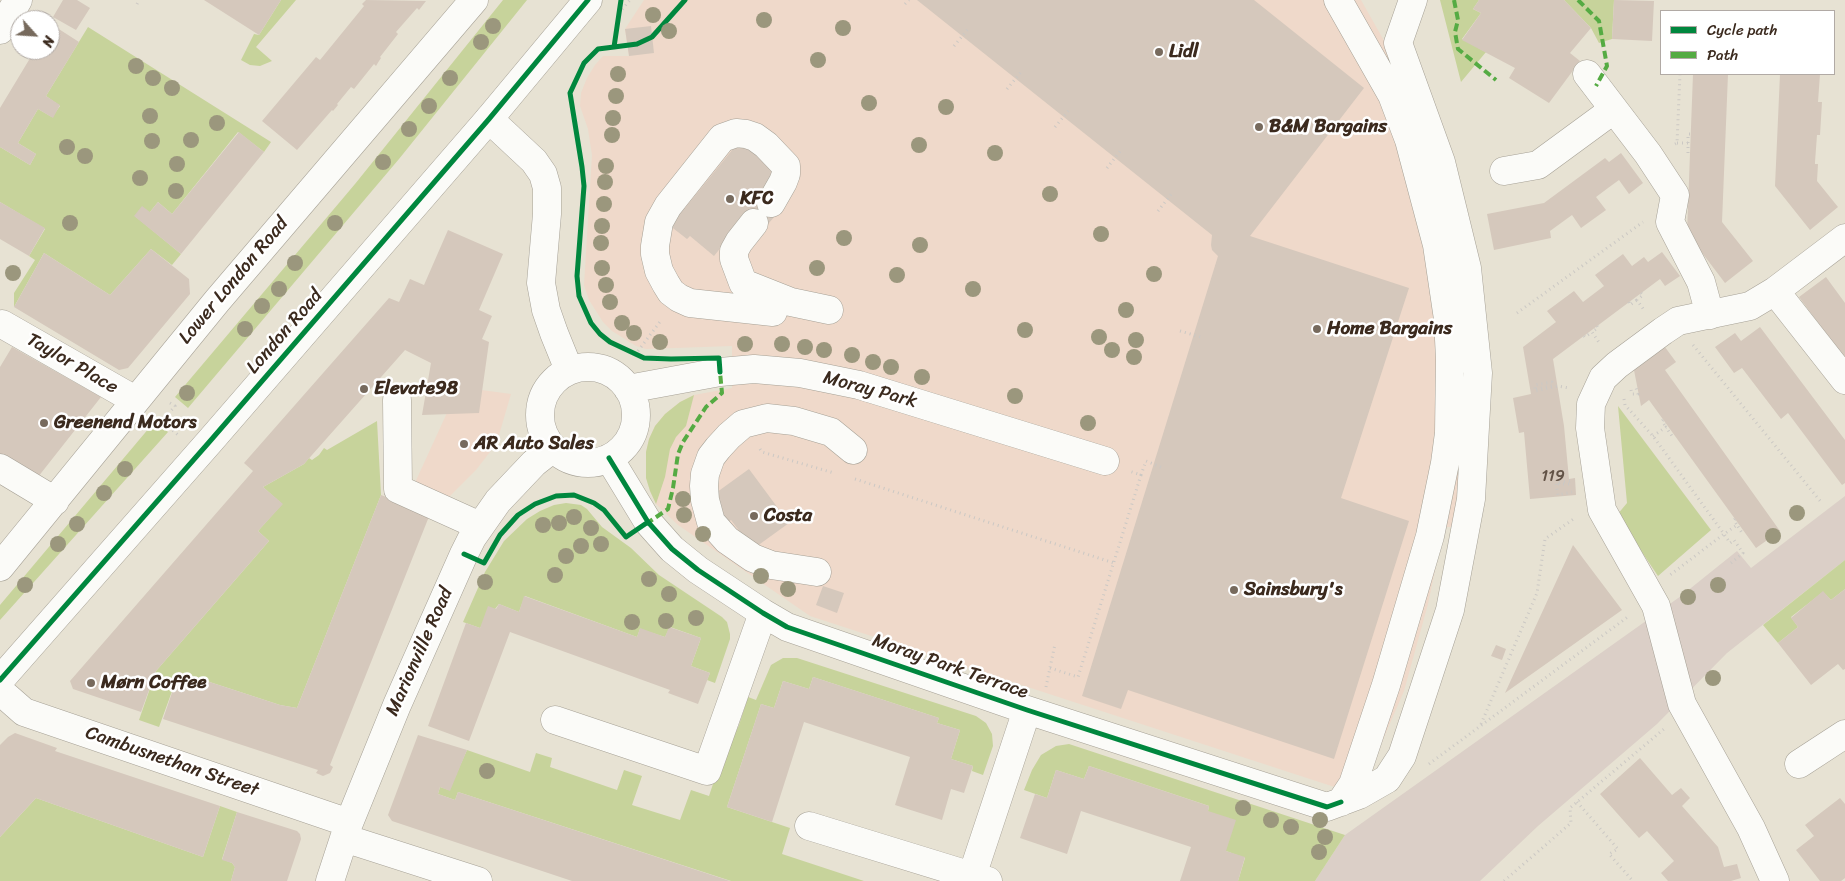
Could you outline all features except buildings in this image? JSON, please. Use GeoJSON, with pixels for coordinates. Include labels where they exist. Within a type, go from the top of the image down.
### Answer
{"type":"FeatureCollection","features":[{"type":"Feature","properties":{"kind":"street"},"geometry":{"type":"LineString","coordinates":[[0,30],[18,0]]}},
{"type":"Feature","properties":{"kind":"street","name":"Lower London Road"},"geometry":{"type":"LineString","coordinates":[[0,567],[141,393],[474,0]]}},
{"type":"Feature","properties":{"kind":"street","name":"London Road"},"geometry":{"type":"LineString","coordinates":[[0,680],[490,120],[588,0]]}},
{"type":"Feature","properties":{"kind":"street"},"geometry":{"type":"LineString","coordinates":[[1338,0],[1392,95],[1409,140],[1437,246],[1448,319],[1450,360],[1448,443],[1430,536],[1386,685],[1352,784],[1341,802]]}},
{"type":"Feature","properties":{"kind":"street","name":"Moray Park Terrace"},"geometry":{"type":"LineString","coordinates":[[608,458],[648,522],[672,549],[698,570],[787,627],[1034,712],[1327,807],[1359,795],[1387,779],[1402,756],[1450,610],[1471,499],[1478,373],[1467,268],[1441,162],[1398,43],[1412,0]]}},
{"type":"Feature","properties":{"kind":"street"},"geometry":{"type":"LineString","coordinates":[[1587,74],[1648,154],[1675,195],[1670,222],[1702,282],[1710,315]]}},
{"type":"Feature","properties":{"kind":"street"},"geometry":{"type":"LineString","coordinates":[[1504,171],[1538,165],[1613,110]]}},
{"type":"Feature","properties":{"kind":"street"},"geometry":{"type":"LineString","coordinates":[[490,120],[534,161],[543,174],[547,188],[547,214],[541,283],[546,310],[569,370]]}},
{"type":"Feature","properties":{"kind":"street"},"geometry":{"type":"LineString","coordinates":[[773,312],[690,303],[679,298],[671,292],[666,284],[659,271],[655,254],[659,222],[668,206],[722,138],[736,133],[755,137],[766,145],[786,166],[783,182],[763,213],[734,251],[734,259],[743,283],[791,302],[829,310]]}},
{"type":"Feature","properties":{"kind":"street"},"geometry":{"type":"LineString","coordinates":[[1775,881],[1751,828],[1676,715],[1652,599],[1602,510],[1590,428],[1591,404],[1603,378],[1617,365],[1678,321],[1750,306],[1775,291],[1845,238]]}},
{"type":"Feature","properties":{"kind":"street"},"geometry":{"type":"LineString","coordinates":[[1775,291],[1845,380]]}},
{"type":"Feature","properties":{"kind":"street","name":"Taylor Place"},"geometry":{"type":"LineString","coordinates":[[1,318],[141,393]]}},
{"type":"Feature","properties":{"kind":"street"},"geometry":{"type":"LineString","coordinates":[[582,367],[606,370],[617,377],[628,389],[635,404],[636,420],[631,436],[622,449],[608,458],[594,463],[579,462],[564,457],[553,448],[543,432],[539,414],[543,396],[554,380],[569,370],[582,367]]}},
{"type":"Feature","properties":{"kind":"street","name":"Moray Park"},"geometry":{"type":"LineString","coordinates":[[628,389],[720,372],[754,369],[800,373],[837,379],[910,400],[1114,466]]}},
{"type":"Feature","properties":{"kind":"street"},"geometry":{"type":"LineString","coordinates":[[397,400],[398,489],[480,526]]}},
{"type":"Feature","properties":{"kind":"street"},"geometry":{"type":"LineString","coordinates":[[817,572],[771,566],[752,558],[727,540],[711,522],[705,500],[704,486],[706,474],[712,457],[718,448],[743,424],[767,418],[794,421],[831,432],[853,450]]}},
{"type":"Feature","properties":{"kind":"street","name":"Marionville Road"},"geometry":{"type":"LineString","coordinates":[[330,881],[347,831],[426,638],[464,554],[480,526],[498,501],[534,463],[553,448]]}},
{"type":"Feature","properties":{"kind":"street"},"geometry":{"type":"LineString","coordinates":[[0,468],[55,501]]}},
{"type":"Feature","properties":{"kind":"street"},"geometry":{"type":"LineString","coordinates":[[555,720],[707,771],[763,613]]}},
{"type":"Feature","properties":{"kind":"street","name":"Cambusnethan Street"},"geometry":{"type":"LineString","coordinates":[[0,692],[24,712],[478,881]]}},
{"type":"Feature","properties":{"kind":"street","name":"Moray Park Terrace"},"geometry":{"type":"LineString","coordinates":[[810,826],[980,878],[1034,712]]}},
{"type":"Feature","properties":{"kind":"street"},"geometry":{"type":"LineString","coordinates":[[1799,764],[1845,734]]}},
{"type":"Feature","properties":{"kind":"path"},"geometry":{"type":"LineString","coordinates":[[137,4],[139,0]]}},
{"type":"Feature","properties":{"kind":"path"},"geometry":{"type":"LineString","coordinates":[[619,16],[621,0]]}},
{"type":"Feature","properties":{"kind":"path"},"geometry":{"type":"LineString","coordinates":[[619,16],[630,0]]}},
{"type":"Feature","properties":{"kind":"path"},"geometry":{"type":"LineString","coordinates":[[906,4],[909,0]]}},
{"type":"Feature","properties":{"kind":"path"},"geometry":{"type":"LineString","coordinates":[[954,46],[969,28]]}},
{"type":"Feature","properties":{"kind":"path"},"geometry":{"type":"LineString","coordinates":[[1007,89],[1022,70]]}},
{"type":"Feature","properties":{"kind":"path"},"geometry":{"type":"LineString","coordinates":[[1677,143],[1680,75]]}},
{"type":"Feature","properties":{"kind":"path"},"geometry":{"type":"LineString","coordinates":[[1055,127],[1070,109]]}},
{"type":"Feature","properties":{"kind":"path"},"geometry":{"type":"LineString","coordinates":[[1690,134],[1688,134],[1688,153],[1690,154]]}},
{"type":"Feature","properties":{"kind":"path"},"geometry":{"type":"LineString","coordinates":[[1648,154],[1677,143],[1688,143]]}},
{"type":"Feature","properties":{"kind":"path"},"geometry":{"type":"LineString","coordinates":[[1107,168],[1121,150]]}},
{"type":"Feature","properties":{"kind":"path"},"geometry":{"type":"LineString","coordinates":[[1158,211],[1173,192]]}},
{"type":"Feature","properties":{"kind":"path"},"geometry":{"type":"LineString","coordinates":[[1517,313],[1646,219],[1670,222]]}},
{"type":"Feature","properties":{"kind":"path"},"geometry":{"type":"LineString","coordinates":[[1629,302],[1630,305],[1637,300],[1643,295],[1641,293]]}},
{"type":"Feature","properties":{"kind":"path"},"geometry":{"type":"LineString","coordinates":[[1637,300],[1645,311]]}},
{"type":"Feature","properties":{"kind":"path"},"geometry":{"type":"LineString","coordinates":[[1678,321],[1689,340],[1821,502]]}},
{"type":"Feature","properties":{"kind":"path"},"geometry":{"type":"LineString","coordinates":[[1584,336],[1598,328],[1597,326]]}},
{"type":"Feature","properties":{"kind":"path"},"geometry":{"type":"LineString","coordinates":[[1180,331],[1204,338]]}},
{"type":"Feature","properties":{"kind":"path"},"geometry":{"type":"LineString","coordinates":[[1592,332],[1617,365],[1625,405],[1653,436],[1730,543],[1734,540],[1743,553],[1731,563]]}},
{"type":"Feature","properties":{"kind":"path"},"geometry":{"type":"LineString","coordinates":[[632,353],[644,358]]}},
{"type":"Feature","properties":{"kind":"path"},"geometry":{"type":"LineString","coordinates":[[1536,389],[1552,386],[1552,382],[1535,385],[1536,390],[1558,386]]}},
{"type":"Feature","properties":{"kind":"path"},"geometry":{"type":"LineString","coordinates":[[141,393],[175,406],[162,421],[200,453]]}},
{"type":"Feature","properties":{"kind":"path"},"geometry":{"type":"LineString","coordinates":[[1663,420],[1672,436],[1674,434]]}},
{"type":"Feature","properties":{"kind":"path"},"geometry":{"type":"LineString","coordinates":[[743,424],[762,452],[836,474]]}},
{"type":"Feature","properties":{"kind":"path"},"geometry":{"type":"LineString","coordinates":[[1653,436],[1666,427]]}},
{"type":"Feature","properties":{"kind":"path"},"geometry":{"type":"LineString","coordinates":[[1050,668],[1078,677],[1146,461],[1164,468]]}},
{"type":"Feature","properties":{"kind":"path"},"geometry":{"type":"LineString","coordinates":[[1114,466],[1141,475]]}},
{"type":"Feature","properties":{"kind":"path"},"geometry":{"type":"LineString","coordinates":[[846,476],[1114,563]]}},
{"type":"Feature","properties":{"kind":"path"},"geometry":{"type":"LineString","coordinates":[[1558,484],[1570,483],[1572,493],[1558,495],[1556,483],[1572,481],[1574,495]]}},
{"type":"Feature","properties":{"kind":"path"},"geometry":{"type":"LineString","coordinates":[[1481,724],[1537,593],[1545,539],[1579,515],[1602,510]]}},
{"type":"Feature","properties":{"kind":"path"},"geometry":{"type":"LineString","coordinates":[[1735,519],[1742,534],[1744,532]]}},
{"type":"Feature","properties":{"kind":"path"},"geometry":{"type":"LineString","coordinates":[[1428,765],[1652,599],[1724,534],[1737,525]]}},
{"type":"Feature","properties":{"kind":"path"},"geometry":{"type":"LineString","coordinates":[[1034,712],[1050,668],[1055,644]]}},
{"type":"Feature","properties":{"kind":"path"},"geometry":{"type":"LineString","coordinates":[[1504,881],[1571,823],[1570,808],[1662,730],[1676,715]]}},
{"type":"Feature","properties":{"kind":"path"},"geometry":{"type":"LineString","coordinates":[[1577,802],[1618,849],[1609,854],[1633,881]]}},
{"type":"Feature","properties":{"kind":"shaded area"},"geometry":{"type":"Polygon","coordinates":[[[644,0],[1361,0],[1395,60],[1458,289],[1465,392],[1457,527],[1444,527],[1428,604],[1404,691],[1359,795],[810,616],[678,525],[656,504],[646,478],[646,452],[655,426],[665,414],[680,402],[694,395],[732,388],[732,346],[646,349],[636,346],[612,331],[603,322],[589,300],[584,285],[592,155],[588,129],[580,106],[581,93],[587,78],[603,56],[629,56],[625,29],[644,0]]]}},
{"type":"Feature","properties":{"kind":"shaded area","name":"AR Auto Sales"},"geometry":{"type":"Polygon","coordinates":[[[452,382],[481,390],[511,394],[499,435],[490,452],[476,470],[446,500],[413,487],[446,415],[452,382]]]}},
{"type":"Feature","properties":{"kind":"shaded area"},"geometry":{"type":"Polygon","coordinates":[[[1845,496],[1845,560],[1727,653],[1657,724],[1538,826],[1480,881],[1315,881],[1345,835],[1681,596],[1737,551],[1751,568],[1845,496]]]}},
{"type":"Feature","properties":{"kind":"green space"},"geometry":{"type":"Polygon","coordinates":[[[281,0],[296,0],[256,47],[272,61],[260,66],[250,65],[241,60],[254,34],[259,35],[281,0]]]}},
{"type":"Feature","properties":{"kind":"green space"},"geometry":{"type":"Polygon","coordinates":[[[503,0],[527,0],[399,159],[188,408],[175,397],[355,184],[503,0]]]}},
{"type":"Feature","properties":{"kind":"green space"},"geometry":{"type":"Polygon","coordinates":[[[1440,0],[1479,0],[1473,9],[1481,13],[1462,39],[1486,52],[1461,82],[1440,0]]]}},
{"type":"Feature","properties":{"kind":"green space"},"geometry":{"type":"Polygon","coordinates":[[[1564,0],[1614,0],[1612,39],[1599,43],[1591,28],[1564,0]]]}},
{"type":"Feature","properties":{"kind":"green space"},"geometry":{"type":"Polygon","coordinates":[[[88,27],[271,142],[264,152],[238,132],[172,214],[158,202],[150,212],[135,216],[181,254],[172,265],[151,249],[110,295],[44,253],[14,307],[14,293],[35,260],[29,256],[45,229],[0,202],[0,147],[30,165],[36,154],[18,143],[38,109],[52,117],[60,106],[46,96],[88,27]]]}},
{"type":"Feature","properties":{"kind":"green space"},"geometry":{"type":"Polygon","coordinates":[[[694,395],[686,426],[676,437],[670,449],[665,477],[656,504],[646,478],[646,452],[649,439],[655,426],[665,414],[680,402],[694,395]]]}},
{"type":"Feature","properties":{"kind":"green space"},"geometry":{"type":"Polygon","coordinates":[[[1618,406],[1711,530],[1658,576],[1617,515],[1627,503],[1618,406]]]}},
{"type":"Feature","properties":{"kind":"green space"},"geometry":{"type":"Polygon","coordinates":[[[155,421],[168,432],[0,620],[0,605],[155,421]]]}},
{"type":"Feature","properties":{"kind":"green space"},"geometry":{"type":"Polygon","coordinates":[[[377,421],[381,495],[297,708],[280,705],[179,672],[159,727],[139,720],[156,671],[269,541],[258,531],[282,504],[263,487],[304,464],[309,458],[312,460],[324,448],[327,450],[377,421]]]}},
{"type":"Feature","properties":{"kind":"green space"},"geometry":{"type":"Polygon","coordinates":[[[566,503],[581,505],[587,509],[602,527],[631,548],[659,575],[727,622],[730,639],[715,683],[707,680],[710,673],[691,666],[701,638],[670,627],[665,637],[640,629],[637,637],[525,596],[519,612],[499,604],[480,628],[463,622],[485,572],[504,541],[527,519],[540,511],[554,505],[566,503]]]}},
{"type":"Feature","properties":{"kind":"green space"},"geometry":{"type":"Polygon","coordinates":[[[1845,560],[1845,589],[1831,600],[1823,592],[1791,617],[1798,627],[1778,643],[1763,625],[1845,560]]]}},
{"type":"Feature","properties":{"kind":"green space"},"geometry":{"type":"Polygon","coordinates":[[[783,658],[797,658],[976,716],[986,723],[992,734],[993,746],[983,775],[972,771],[973,766],[951,759],[960,730],[937,723],[939,718],[813,677],[809,689],[783,681],[774,708],[761,704],[727,807],[790,828],[782,854],[864,881],[731,881],[458,792],[455,800],[438,794],[440,787],[449,790],[467,750],[530,772],[536,753],[552,758],[550,767],[617,790],[624,770],[642,776],[632,805],[680,820],[691,790],[709,796],[719,766],[739,725],[748,697],[756,700],[771,665],[783,658]]]}},
{"type":"Feature","properties":{"kind":"green space"},"geometry":{"type":"Polygon","coordinates":[[[1069,744],[1345,835],[1315,881],[1238,881],[1245,858],[1226,851],[1208,811],[1209,806],[1089,766],[1084,779],[1056,770],[1047,798],[1024,790],[1032,770],[1041,755],[1056,746],[1069,744]]]}},
{"type":"Feature","properties":{"kind":"green space"},"geometry":{"type":"Polygon","coordinates":[[[36,798],[203,857],[220,806],[237,812],[222,859],[232,863],[235,867],[231,881],[0,881],[0,837],[36,798]]]}},
{"type":"Feature","properties":{"kind":"marked path"},"geometry":{"type":"LineString","coordinates":[[1454,0],[1458,20],[1455,32],[1458,49],[1496,80]]}},
{"type":"Feature","properties":{"kind":"marked path"},"geometry":{"type":"LineString","coordinates":[[1578,0],[1599,21],[1607,66],[1596,86]]}},
{"type":"Feature","properties":{"kind":"marked path"},"geometry":{"type":"LineString","coordinates":[[646,524],[668,509],[678,454],[683,442],[706,407],[722,393],[720,372]]}},
{"type":"Feature","properties":{"kind":"cycle path"},"geometry":{"type":"LineString","coordinates":[[0,680],[489,119],[588,0]]}},
{"type":"Feature","properties":{"kind":"cycle path"},"geometry":{"type":"LineString","coordinates":[[621,0],[614,47],[598,49],[584,63],[570,93],[584,186],[577,276],[579,296],[591,323],[610,342],[644,358],[719,358],[720,372]]}},
{"type":"Feature","properties":{"kind":"cycle path"},"geometry":{"type":"LineString","coordinates":[[614,47],[637,44],[652,37],[685,0]]}},
{"type":"Feature","properties":{"kind":"cycle path"},"geometry":{"type":"LineString","coordinates":[[609,458],[648,522],[672,549],[698,570],[787,627],[1027,710],[1327,807],[1341,802]]}},
{"type":"Feature","properties":{"kind":"cycle path"},"geometry":{"type":"LineString","coordinates":[[464,554],[484,563],[500,535],[518,515],[535,504],[556,496],[574,495],[594,503],[604,510],[626,537],[648,522]]}},
{"type":"Feature","properties":{"kind":"place","name":"Lidl"},"geometry":{"type":"Point","coordinates":[1159,52]}},
{"type":"Feature","properties":{"kind":"place","name":"B&M Bargains"},"geometry":{"type":"Point","coordinates":[1259,127]}},
{"type":"Feature","properties":{"kind":"place","name":"KFC"},"geometry":{"type":"Point","coordinates":[730,199]}},
{"type":"Feature","properties":{"kind":"place","name":"Home Bargains"},"geometry":{"type":"Point","coordinates":[1317,329]}},
{"type":"Feature","properties":{"kind":"place","name":"Elevate98"},"geometry":{"type":"Point","coordinates":[364,389]}},
{"type":"Feature","properties":{"kind":"place","name":"Greenend Motors"},"geometry":{"type":"Point","coordinates":[44,423]}},
{"type":"Feature","properties":{"kind":"place","name":"AR Auto Sales"},"geometry":{"type":"Point","coordinates":[464,444]}},
{"type":"Feature","properties":{"kind":"place","name":"Costa"},"geometry":{"type":"Point","coordinates":[754,516]}},
{"type":"Feature","properties":{"kind":"place","name":"Sainsbury's"},"geometry":{"type":"Point","coordinates":[1234,590]}},
{"type":"Feature","properties":{"kind":"place","name":"Mørn Coffee"},"geometry":{"type":"Point","coordinates":[91,683]}}]}
